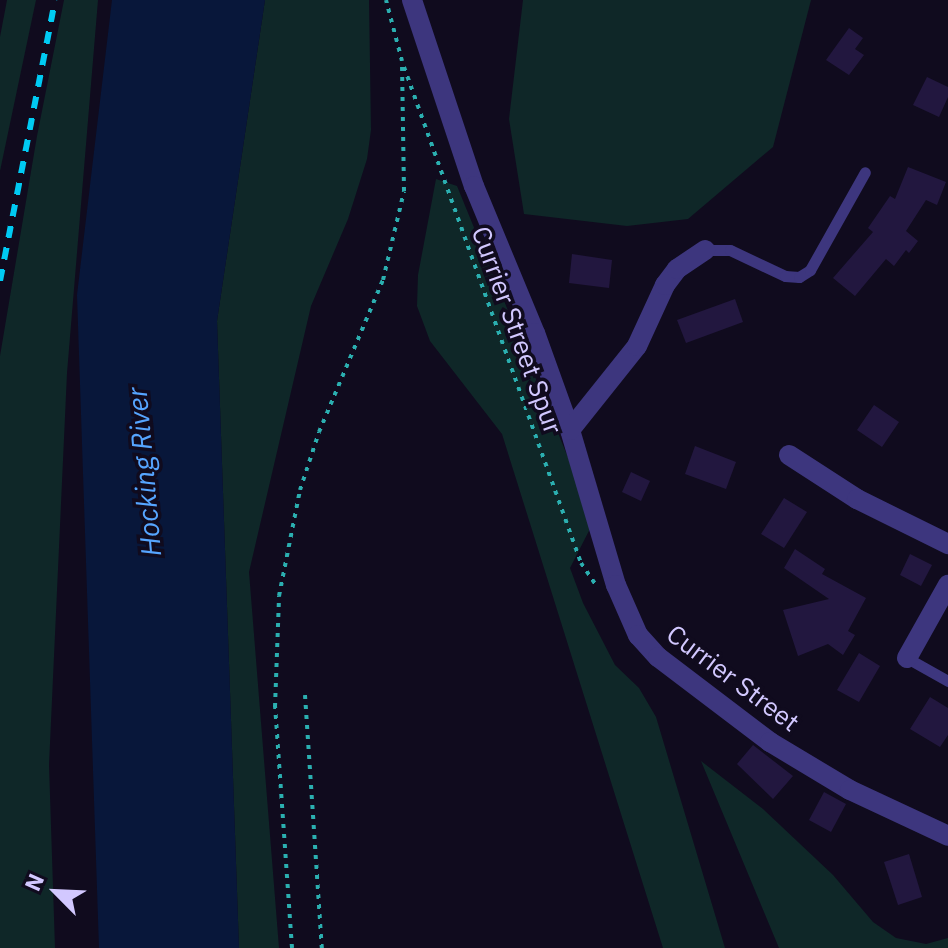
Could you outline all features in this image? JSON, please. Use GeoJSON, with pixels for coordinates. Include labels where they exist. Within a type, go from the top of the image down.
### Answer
{"type":"FeatureCollection","features":[{"type":"Feature","properties":{"kind":"street","name":"Currier Street"},"geometry":{"type":"LineString","coordinates":[[412,0],[474,186],[535,333],[570,430],[616,585],[638,635],[648,648],[735,717],[838,784],[948,836]]}},
{"type":"Feature","properties":{"kind":"street"},"geometry":{"type":"LineString","coordinates":[[570,430],[637,346],[659,296],[677,269],[705,250]]}},
{"type":"Feature","properties":{"kind":"street"},"geometry":{"type":"LineString","coordinates":[[789,455],[857,499],[948,544]]}},
{"type":"Feature","properties":{"kind":"street"},"geometry":{"type":"LineString","coordinates":[[907,658],[948,585]]}},
{"type":"Feature","properties":{"kind":"lane"},"geometry":{"type":"LineString","coordinates":[[705,250],[730,250],[785,276],[799,277],[810,270],[865,172]]}},
{"type":"Feature","properties":{"kind":"lane"},"geometry":{"type":"LineString","coordinates":[[907,658],[948,681]]}},
{"type":"Feature","properties":{"kind":"path"},"geometry":{"type":"LineString","coordinates":[[292,948],[275,707],[279,596],[300,490],[319,432],[383,280],[404,191],[402,61],[386,1]]}},
{"type":"Feature","properties":{"kind":"path","name":"Currier Street Spur"},"geometry":{"type":"LineString","coordinates":[[402,61],[581,563],[597,586],[604,590],[616,585]]}},
{"type":"Feature","properties":{"kind":"path"},"geometry":{"type":"LineString","coordinates":[[305,695],[322,948]]}},
{"type":"Feature","properties":{"kind":"green space"},"geometry":{"type":"Polygon","coordinates":[[[7,0],[36,0],[0,171],[0,37],[7,0]]]}},
{"type":"Feature","properties":{"kind":"green space"},"geometry":{"type":"Polygon","coordinates":[[[64,0],[98,0],[67,373],[49,765],[55,948],[0,948],[0,356],[37,136],[64,0]]]}},
{"type":"Feature","properties":{"kind":"green space"},"geometry":{"type":"Polygon","coordinates":[[[265,0],[369,0],[371,130],[367,159],[348,219],[311,306],[249,572],[279,948],[239,948],[217,321],[265,0]]]}},
{"type":"Feature","properties":{"kind":"green space"},"geometry":{"type":"Polygon","coordinates":[[[523,0],[811,0],[773,147],[688,219],[627,226],[524,214],[509,119],[523,0]]]}},
{"type":"Feature","properties":{"kind":"green space"},"geometry":{"type":"Polygon","coordinates":[[[436,179],[457,186],[594,521],[570,568],[583,603],[615,665],[639,688],[656,717],[725,948],[663,948],[502,434],[430,341],[417,306],[418,275],[436,179]]]}},
{"type":"Feature","properties":{"kind":"green space"},"geometry":{"type":"Polygon","coordinates":[[[701,761],[763,809],[833,875],[873,922],[896,938],[926,944],[948,938],[948,948],[779,948],[701,761]]]}},
{"type":"Feature","properties":{"kind":"water","name":"Hocking River"},"geometry":{"type":"Polygon","coordinates":[[[112,0],[265,0],[217,321],[239,948],[99,948],[77,295],[112,0]]]}},
{"type":"Feature","properties":{"kind":"building"},"geometry":{"type":"Polygon","coordinates":[[[849,28],[863,38],[855,49],[864,55],[849,75],[826,60],[849,28]]]}},
{"type":"Feature","properties":{"kind":"building"},"geometry":{"type":"Polygon","coordinates":[[[927,77],[948,87],[948,97],[939,117],[913,105],[927,77]]]}},
{"type":"Feature","properties":{"kind":"building"},"geometry":{"type":"Polygon","coordinates":[[[908,167],[946,182],[937,205],[926,200],[906,231],[918,241],[909,253],[906,250],[894,266],[886,259],[855,296],[833,278],[873,232],[868,228],[890,196],[895,199],[908,167]]]}},
{"type":"Feature","properties":{"kind":"building"},"geometry":{"type":"Polygon","coordinates":[[[572,254],[612,260],[609,288],[569,283],[572,254]]]}},
{"type":"Feature","properties":{"kind":"building"},"geometry":{"type":"Polygon","coordinates":[[[735,299],[743,322],[686,343],[677,320],[735,299]]]}},
{"type":"Feature","properties":{"kind":"building"},"geometry":{"type":"Polygon","coordinates":[[[874,405],[899,422],[882,447],[857,430],[874,405]]]}},
{"type":"Feature","properties":{"kind":"building"},"geometry":{"type":"Polygon","coordinates":[[[695,446],[736,462],[726,489],[685,474],[695,446]]]}},
{"type":"Feature","properties":{"kind":"building"},"geometry":{"type":"Polygon","coordinates":[[[631,472],[650,481],[641,501],[622,492],[631,472]]]}},
{"type":"Feature","properties":{"kind":"building"},"geometry":{"type":"Polygon","coordinates":[[[784,498],[807,512],[784,548],[761,534],[784,498]]]}},
{"type":"Feature","properties":{"kind":"building"},"geometry":{"type":"Polygon","coordinates":[[[795,549],[825,569],[822,574],[866,598],[848,631],[855,635],[843,655],[828,644],[798,656],[783,610],[829,599],[784,568],[795,549]]]}},
{"type":"Feature","properties":{"kind":"building"},"geometry":{"type":"Polygon","coordinates":[[[910,554],[932,565],[921,586],[900,575],[910,554]]]}},
{"type":"Feature","properties":{"kind":"building"},"geometry":{"type":"Polygon","coordinates":[[[859,653],[880,666],[859,702],[837,690],[859,653]]]}},
{"type":"Feature","properties":{"kind":"building"},"geometry":{"type":"Polygon","coordinates":[[[930,697],[948,708],[948,735],[940,747],[910,729],[930,697]]]}},
{"type":"Feature","properties":{"kind":"building"},"geometry":{"type":"Polygon","coordinates":[[[753,745],[793,776],[773,799],[737,764],[753,745]]]}},
{"type":"Feature","properties":{"kind":"building"},"geometry":{"type":"Polygon","coordinates":[[[824,792],[846,804],[831,832],[809,820],[824,792]]]}},
{"type":"Feature","properties":{"kind":"building"},"geometry":{"type":"Polygon","coordinates":[[[909,854],[922,897],[898,905],[884,862],[909,854]]]}},
{"type":"Feature","properties":{"kind":"railway"},"geometry":{"type":"LineString","coordinates":[[0,281],[55,0]]}}]}
